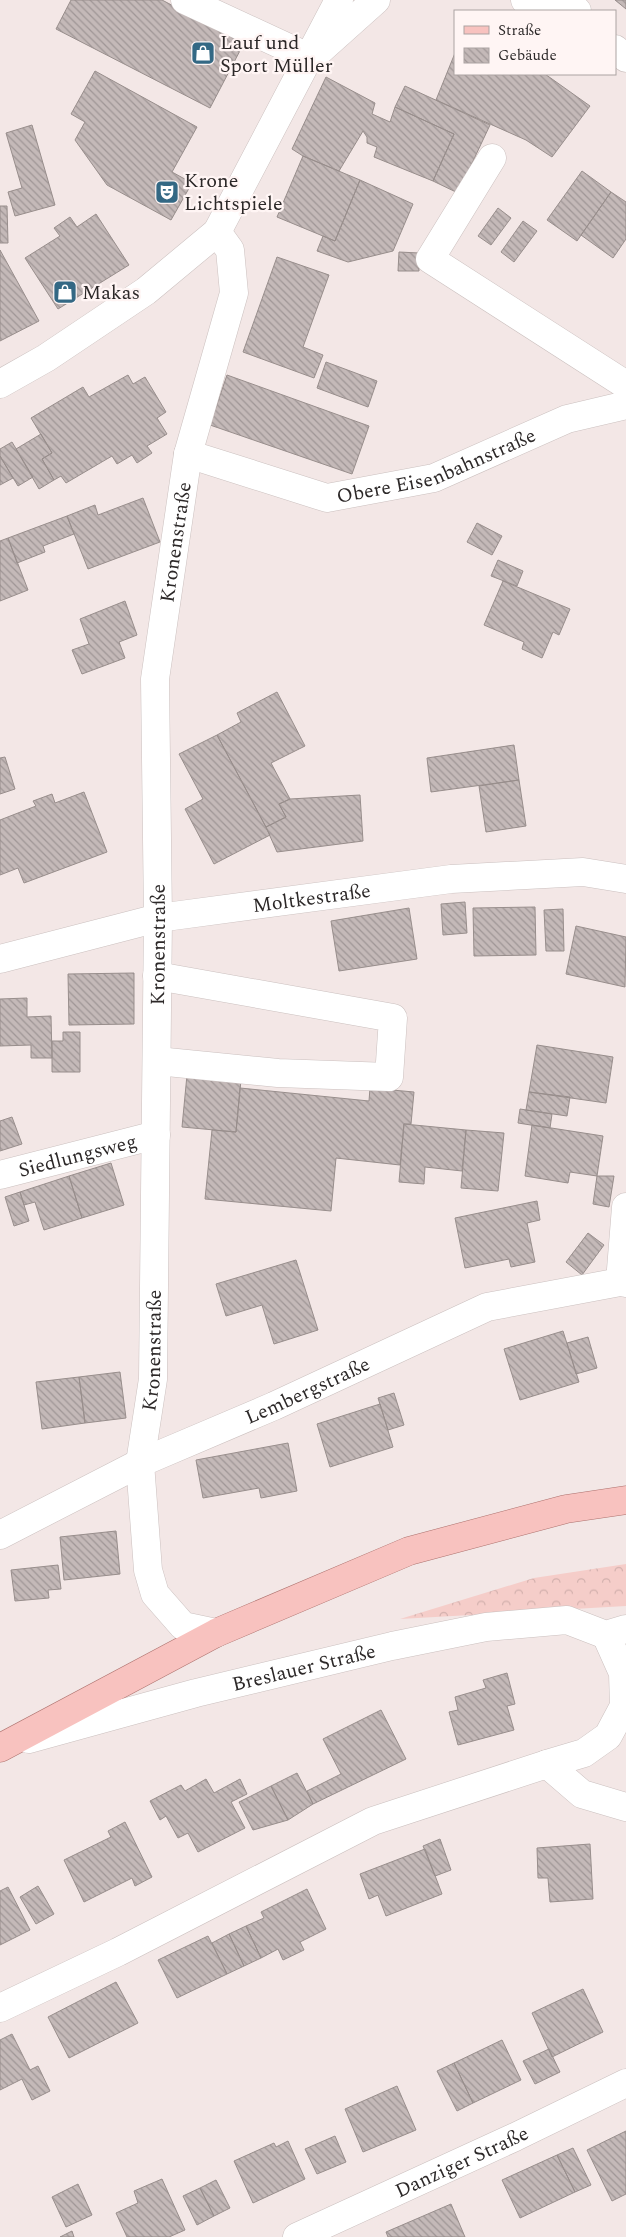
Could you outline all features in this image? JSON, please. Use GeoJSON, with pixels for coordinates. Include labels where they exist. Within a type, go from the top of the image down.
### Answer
{"type":"FeatureCollection","features":[{"type":"Feature","properties":{"kind":"main road"},"geometry":{"type":"LineString","coordinates":[[2,1747],[216,1633],[408,1551],[566,1509],[626,1500]]}},
{"type":"Feature","properties":{"kind":"street"},"geometry":{"type":"LineString","coordinates":[[186,0],[310,58]]}},
{"type":"Feature","properties":{"kind":"street"},"geometry":{"type":"LineString","coordinates":[[0,384],[46,358],[146,291],[217,232],[339,0]]}},
{"type":"Feature","properties":{"kind":"street"},"geometry":{"type":"LineString","coordinates":[[310,58],[376,0]]}},
{"type":"Feature","properties":{"kind":"street"},"geometry":{"type":"LineString","coordinates":[[525,0],[545,10]]}},
{"type":"Feature","properties":{"kind":"street"},"geometry":{"type":"LineString","coordinates":[[567,0],[576,10]]}},
{"type":"Feature","properties":{"kind":"street"},"geometry":{"type":"LineString","coordinates":[[616,50],[626,58]]}},
{"type":"Feature","properties":{"kind":"street"},"geometry":{"type":"LineString","coordinates":[[492,158],[430,259],[626,385]]}},
{"type":"Feature","properties":{"kind":"street","name":"Kronenstraße"},"geometry":{"type":"LineString","coordinates":[[216,1633],[183,1626],[155,1594],[148,1570],[140,1463],[153,1379],[158,918],[155,679],[188,454],[234,293],[230,250],[217,232]]}},
{"type":"Feature","properties":{"kind":"street","name":"Obere Eisenbahnstraße"},"geometry":{"type":"LineString","coordinates":[[188,454],[327,498],[434,478],[567,419],[626,405]]}},
{"type":"Feature","properties":{"kind":"street","name":"Moltkestraße"},"geometry":{"type":"LineString","coordinates":[[0,959],[158,918],[451,879],[583,872],[626,879]]}},
{"type":"Feature","properties":{"kind":"street"},"geometry":{"type":"LineString","coordinates":[[156,1061],[278,1073],[389,1077],[393,1018],[157,976]]}},
{"type":"Feature","properties":{"kind":"street","name":"Siedlungsweg"},"geometry":{"type":"LineString","coordinates":[[0,1175],[156,1135]]}},
{"type":"Feature","properties":{"kind":"street"},"geometry":{"type":"LineString","coordinates":[[623,1283],[626,1207]]}},
{"type":"Feature","properties":{"kind":"street","name":"Lembergstraße"},"geometry":{"type":"LineString","coordinates":[[0,1535],[140,1463],[274,1406],[487,1307],[623,1283]]}},
{"type":"Feature","properties":{"kind":"street","name":"Breslauer Straße"},"geometry":{"type":"LineString","coordinates":[[0,2008],[118,1952],[373,1821],[584,1753],[608,1736],[624,1706],[623,1673],[616,1632],[567,1620],[486,1627],[392,1646],[196,1693],[2,1747]]}},
{"type":"Feature","properties":{"kind":"street"},"geometry":{"type":"LineString","coordinates":[[547,1764],[582,1794],[626,1807]]}},
{"type":"Feature","properties":{"kind":"street","name":"Danziger Straße"},"geometry":{"type":"LineString","coordinates":[[298,2237],[515,2138],[626,2084]]}},
{"type":"Feature","properties":{"kind":"green space"},"geometry":{"type":"Polygon","coordinates":[[[626,1564],[626,1606],[400,1619],[534,1578],[626,1564]]]}},
{"type":"Feature","properties":{"kind":"building"},"geometry":{"type":"Polygon","coordinates":[[[71,0],[162,0],[244,43],[210,108],[56,29],[71,0]]]}},
{"type":"Feature","properties":{"kind":"building"},"geometry":{"type":"Polygon","coordinates":[[[615,0],[626,0],[626,9],[615,0]]]}},
{"type":"Feature","properties":{"kind":"building"},"geometry":{"type":"Polygon","coordinates":[[[454,55],[454,75],[546,75],[590,106],[552,157],[526,140],[436,100],[454,55]]]}},
{"type":"Feature","properties":{"kind":"building"},"geometry":{"type":"Polygon","coordinates":[[[95,71],[197,127],[172,172],[192,183],[171,220],[107,185],[75,140],[85,122],[71,114],[95,71]]]}},
{"type":"Feature","properties":{"kind":"building"},"geometry":{"type":"Polygon","coordinates":[[[326,77],[375,103],[372,114],[390,122],[395,107],[454,134],[433,181],[374,157],[377,147],[367,143],[367,137],[363,131],[339,171],[303,156],[292,149],[326,77]]]}},
{"type":"Feature","properties":{"kind":"building"},"geometry":{"type":"Polygon","coordinates":[[[405,86],[490,125],[458,193],[433,181],[454,134],[395,107],[405,86]]]}},
{"type":"Feature","properties":{"kind":"building"},"geometry":{"type":"Polygon","coordinates":[[[32,125],[55,205],[15,216],[8,192],[22,188],[6,133],[32,125]]]}},
{"type":"Feature","properties":{"kind":"building"},"geometry":{"type":"Polygon","coordinates":[[[303,156],[360,180],[335,241],[277,217],[303,156]]]}},
{"type":"Feature","properties":{"kind":"building"},"geometry":{"type":"Polygon","coordinates":[[[582,171],[611,192],[577,241],[547,220],[582,171]]]}},
{"type":"Feature","properties":{"kind":"building"},"geometry":{"type":"Polygon","coordinates":[[[360,180],[413,204],[393,251],[348,262],[317,251],[323,236],[335,241],[360,180]]]}},
{"type":"Feature","properties":{"kind":"building"},"geometry":{"type":"Polygon","coordinates":[[[611,192],[626,202],[626,239],[613,258],[581,235],[611,192]]]}},
{"type":"Feature","properties":{"kind":"building"},"geometry":{"type":"Polygon","coordinates":[[[0,206],[7,206],[8,243],[0,243],[0,206]]]}},
{"type":"Feature","properties":{"kind":"building"},"geometry":{"type":"Polygon","coordinates":[[[498,208],[511,218],[491,245],[478,236],[498,208]]]}},
{"type":"Feature","properties":{"kind":"building"},"geometry":{"type":"Polygon","coordinates":[[[96,214],[129,265],[58,309],[25,258],[60,236],[54,228],[70,217],[77,227],[96,214]]]}},
{"type":"Feature","properties":{"kind":"building"},"geometry":{"type":"Polygon","coordinates":[[[523,221],[537,231],[514,262],[501,252],[523,221]]]}},
{"type":"Feature","properties":{"kind":"building"},"geometry":{"type":"Polygon","coordinates":[[[0,250],[39,321],[0,341],[0,250]]]}},
{"type":"Feature","properties":{"kind":"building"},"geometry":{"type":"Polygon","coordinates":[[[399,252],[419,253],[419,271],[398,271],[399,252]]]}},
{"type":"Feature","properties":{"kind":"building"},"geometry":{"type":"Polygon","coordinates":[[[277,257],[329,275],[303,347],[323,355],[314,378],[243,352],[277,257]]]}},
{"type":"Feature","properties":{"kind":"building"},"geometry":{"type":"Polygon","coordinates":[[[326,362],[377,381],[368,407],[317,388],[326,362]]]}},
{"type":"Feature","properties":{"kind":"building"},"geometry":{"type":"Polygon","coordinates":[[[128,375],[133,384],[145,377],[166,412],[157,418],[167,434],[147,446],[152,453],[137,463],[132,455],[117,464],[112,456],[66,483],[61,476],[54,480],[42,459],[52,453],[31,418],[83,387],[89,397],[128,375]]]}},
{"type":"Feature","properties":{"kind":"building"},"geometry":{"type":"Polygon","coordinates":[[[227,375],[369,426],[352,474],[210,425],[227,375]]]}},
{"type":"Feature","properties":{"kind":"building"},"geometry":{"type":"Polygon","coordinates":[[[41,434],[52,453],[42,459],[54,480],[39,489],[16,449],[41,434]]]}},
{"type":"Feature","properties":{"kind":"building"},"geometry":{"type":"Polygon","coordinates":[[[12,442],[33,477],[18,486],[0,456],[0,449],[12,442]]]}},
{"type":"Feature","properties":{"kind":"building"},"geometry":{"type":"Polygon","coordinates":[[[0,456],[13,478],[0,485],[0,456]]]}},
{"type":"Feature","properties":{"kind":"building"},"geometry":{"type":"Polygon","coordinates":[[[143,498],[160,542],[88,569],[67,516],[95,505],[98,515],[143,498]]]}},
{"type":"Feature","properties":{"kind":"building"},"geometry":{"type":"Polygon","coordinates":[[[67,516],[74,534],[43,546],[45,552],[17,563],[8,538],[67,516]]]}},
{"type":"Feature","properties":{"kind":"building"},"geometry":{"type":"Polygon","coordinates":[[[477,523],[502,536],[492,555],[467,542],[477,523]]]}},
{"type":"Feature","properties":{"kind":"building"},"geometry":{"type":"Polygon","coordinates":[[[8,538],[28,590],[0,601],[0,541],[8,538]]]}},
{"type":"Feature","properties":{"kind":"building"},"geometry":{"type":"Polygon","coordinates":[[[498,560],[523,571],[517,586],[491,576],[498,560]]]}},
{"type":"Feature","properties":{"kind":"building"},"geometry":{"type":"Polygon","coordinates":[[[503,581],[570,609],[559,635],[553,632],[542,658],[522,649],[524,642],[484,625],[503,581]]]}},
{"type":"Feature","properties":{"kind":"building"},"geometry":{"type":"Polygon","coordinates":[[[125,601],[137,635],[119,642],[125,658],[82,674],[72,650],[89,644],[80,619],[125,601]]]}},
{"type":"Feature","properties":{"kind":"building"},"geometry":{"type":"Polygon","coordinates":[[[277,692],[305,746],[271,763],[290,799],[279,804],[286,817],[266,827],[217,735],[241,722],[237,713],[277,692]]]}},
{"type":"Feature","properties":{"kind":"building"},"geometry":{"type":"Polygon","coordinates":[[[217,735],[270,835],[214,864],[185,809],[203,799],[179,754],[217,735]]]}},
{"type":"Feature","properties":{"kind":"building"},"geometry":{"type":"Polygon","coordinates":[[[514,745],[519,780],[431,792],[427,758],[514,745]]]}},
{"type":"Feature","properties":{"kind":"building"},"geometry":{"type":"Polygon","coordinates":[[[5,757],[15,789],[0,794],[0,758],[5,757]]]}},
{"type":"Feature","properties":{"kind":"building"},"geometry":{"type":"Polygon","coordinates":[[[519,780],[526,826],[486,832],[479,786],[519,780]]]}},
{"type":"Feature","properties":{"kind":"building"},"geometry":{"type":"Polygon","coordinates":[[[84,792],[107,852],[24,883],[18,868],[0,875],[0,820],[36,806],[33,801],[52,794],[55,803],[84,792]]]}},
{"type":"Feature","properties":{"kind":"building"},"geometry":{"type":"Polygon","coordinates":[[[360,795],[363,841],[277,852],[266,827],[286,817],[279,804],[290,799],[360,795]]]}},
{"type":"Feature","properties":{"kind":"building"},"geometry":{"type":"Polygon","coordinates":[[[465,902],[467,933],[443,935],[441,904],[465,902]]]}},
{"type":"Feature","properties":{"kind":"building"},"geometry":{"type":"Polygon","coordinates":[[[535,907],[536,955],[474,956],[473,908],[535,907]]]}},
{"type":"Feature","properties":{"kind":"building"},"geometry":{"type":"Polygon","coordinates":[[[409,908],[417,959],[339,971],[331,921],[409,908]]]}},
{"type":"Feature","properties":{"kind":"building"},"geometry":{"type":"Polygon","coordinates":[[[563,909],[564,951],[546,951],[544,910],[563,909]]]}},
{"type":"Feature","properties":{"kind":"building"},"geometry":{"type":"Polygon","coordinates":[[[576,926],[626,937],[625,987],[566,974],[576,926]]]}},
{"type":"Feature","properties":{"kind":"building"},"geometry":{"type":"Polygon","coordinates":[[[134,973],[134,1024],[69,1025],[68,974],[134,973]]]}},
{"type":"Feature","properties":{"kind":"building"},"geometry":{"type":"Polygon","coordinates":[[[27,998],[27,1017],[51,1016],[52,1058],[31,1058],[31,1045],[0,1046],[0,999],[27,998]]]}},
{"type":"Feature","properties":{"kind":"building"},"geometry":{"type":"Polygon","coordinates":[[[63,1032],[80,1032],[80,1072],[52,1072],[52,1041],[63,1041],[63,1032]]]}},
{"type":"Feature","properties":{"kind":"building"},"geometry":{"type":"Polygon","coordinates":[[[537,1045],[613,1057],[606,1103],[529,1092],[537,1045]]]}},
{"type":"Feature","properties":{"kind":"building"},"geometry":{"type":"Polygon","coordinates":[[[187,1075],[241,1080],[236,1132],[182,1127],[187,1075]]]}},
{"type":"Feature","properties":{"kind":"building"},"geometry":{"type":"Polygon","coordinates":[[[240,1088],[369,1101],[370,1088],[414,1092],[411,1124],[404,1124],[400,1165],[336,1158],[331,1211],[205,1199],[212,1130],[236,1132],[240,1088]]]}},
{"type":"Feature","properties":{"kind":"building"},"geometry":{"type":"Polygon","coordinates":[[[529,1092],[570,1097],[567,1116],[526,1110],[529,1092]]]}},
{"type":"Feature","properties":{"kind":"building"},"geometry":{"type":"Polygon","coordinates":[[[520,1109],[552,1114],[550,1128],[518,1123],[520,1109]]]}},
{"type":"Feature","properties":{"kind":"building"},"geometry":{"type":"Polygon","coordinates":[[[12,1117],[22,1144],[0,1151],[0,1121],[12,1117]]]}},
{"type":"Feature","properties":{"kind":"building"},"geometry":{"type":"Polygon","coordinates":[[[404,1124],[466,1130],[462,1171],[425,1167],[424,1184],[399,1182],[404,1124]]]}},
{"type":"Feature","properties":{"kind":"building"},"geometry":{"type":"Polygon","coordinates":[[[532,1125],[603,1136],[597,1176],[570,1172],[568,1183],[525,1176],[532,1125]]]}},
{"type":"Feature","properties":{"kind":"building"},"geometry":{"type":"Polygon","coordinates":[[[466,1130],[504,1133],[498,1191],[461,1188],[466,1130]]]}},
{"type":"Feature","properties":{"kind":"building"},"geometry":{"type":"Polygon","coordinates":[[[111,1163],[124,1205],[82,1218],[69,1176],[111,1163]]]}},
{"type":"Feature","properties":{"kind":"building"},"geometry":{"type":"Polygon","coordinates":[[[69,1176],[82,1218],[44,1230],[35,1202],[24,1205],[20,1192],[69,1176]]]}},
{"type":"Feature","properties":{"kind":"building"},"geometry":{"type":"Polygon","coordinates":[[[597,1176],[614,1176],[609,1207],[593,1204],[597,1176]]]}},
{"type":"Feature","properties":{"kind":"building"},"geometry":{"type":"Polygon","coordinates":[[[20,1192],[29,1221],[14,1226],[5,1197],[20,1192]]]}},
{"type":"Feature","properties":{"kind":"building"},"geometry":{"type":"Polygon","coordinates":[[[537,1201],[540,1220],[527,1223],[535,1262],[511,1267],[509,1259],[465,1268],[455,1218],[537,1201]]]}},
{"type":"Feature","properties":{"kind":"building"},"geometry":{"type":"Polygon","coordinates":[[[588,1233],[604,1245],[582,1275],[566,1262],[588,1233]]]}},
{"type":"Feature","properties":{"kind":"building"},"geometry":{"type":"Polygon","coordinates":[[[296,1260],[318,1330],[274,1344],[262,1305],[226,1316],[216,1284],[296,1260]]]}},
{"type":"Feature","properties":{"kind":"building"},"geometry":{"type":"Polygon","coordinates":[[[563,1331],[579,1382],[520,1400],[504,1349],[563,1331]]]}},
{"type":"Feature","properties":{"kind":"building"},"geometry":{"type":"Polygon","coordinates":[[[588,1337],[597,1368],[576,1374],[567,1343],[588,1337]]]}},
{"type":"Feature","properties":{"kind":"building"},"geometry":{"type":"Polygon","coordinates":[[[120,1372],[126,1418],[85,1423],[79,1377],[120,1372]]]}},
{"type":"Feature","properties":{"kind":"building"},"geometry":{"type":"Polygon","coordinates":[[[79,1377],[85,1423],[42,1429],[36,1382],[79,1377]]]}},
{"type":"Feature","properties":{"kind":"building"},"geometry":{"type":"Polygon","coordinates":[[[394,1393],[404,1425],[388,1430],[378,1398],[394,1393]]]}},
{"type":"Feature","properties":{"kind":"building"},"geometry":{"type":"Polygon","coordinates":[[[380,1404],[393,1447],[330,1467],[317,1424],[380,1404]]]}},
{"type":"Feature","properties":{"kind":"building"},"geometry":{"type":"Polygon","coordinates":[[[288,1443],[297,1491],[261,1498],[259,1488],[203,1498],[196,1460],[288,1443]]]}},
{"type":"Feature","properties":{"kind":"building"},"geometry":{"type":"Polygon","coordinates":[[[116,1531],[120,1574],[64,1580],[60,1537],[116,1531]]]}},
{"type":"Feature","properties":{"kind":"building"},"geometry":{"type":"Polygon","coordinates":[[[58,1565],[61,1589],[48,1590],[49,1598],[15,1601],[11,1570],[58,1565]]]}},
{"type":"Feature","properties":{"kind":"building"},"geometry":{"type":"Polygon","coordinates":[[[507,1673],[515,1704],[507,1706],[514,1730],[458,1745],[449,1712],[458,1710],[455,1697],[486,1688],[483,1680],[507,1673]]]}},
{"type":"Feature","properties":{"kind":"building"},"geometry":{"type":"Polygon","coordinates":[[[381,1710],[406,1759],[313,1804],[307,1791],[341,1774],[323,1739],[381,1710]]]}},
{"type":"Feature","properties":{"kind":"building"},"geometry":{"type":"Polygon","coordinates":[[[297,1773],[313,1804],[288,1820],[271,1786],[297,1773]]]}},
{"type":"Feature","properties":{"kind":"building"},"geometry":{"type":"Polygon","coordinates":[[[206,1779],[214,1793],[240,1779],[247,1794],[231,1802],[245,1828],[198,1852],[188,1833],[178,1838],[166,1816],[160,1820],[150,1801],[181,1785],[185,1791],[206,1779]]]}},
{"type":"Feature","properties":{"kind":"building"},"geometry":{"type":"Polygon","coordinates":[[[271,1786],[288,1820],[253,1830],[239,1802],[271,1786]]]}},
{"type":"Feature","properties":{"kind":"building"},"geometry":{"type":"Polygon","coordinates":[[[125,1822],[152,1877],[135,1886],[132,1878],[84,1902],[64,1860],[111,1837],[108,1831],[125,1822]]]}},
{"type":"Feature","properties":{"kind":"building"},"geometry":{"type":"Polygon","coordinates":[[[440,1839],[451,1870],[435,1876],[423,1846],[440,1839]]]}},
{"type":"Feature","properties":{"kind":"building"},"geometry":{"type":"Polygon","coordinates":[[[590,1844],[593,1899],[550,1902],[548,1878],[538,1878],[537,1848],[590,1844]]]}},
{"type":"Feature","properties":{"kind":"building"},"geometry":{"type":"Polygon","coordinates":[[[425,1849],[442,1894],[386,1916],[378,1895],[369,1899],[360,1874],[425,1849]]]}},
{"type":"Feature","properties":{"kind":"building"},"geometry":{"type":"Polygon","coordinates":[[[38,1886],[54,1914],[36,1924],[20,1897],[38,1886]]]}},
{"type":"Feature","properties":{"kind":"building"},"geometry":{"type":"Polygon","coordinates":[[[8,1887],[30,1930],[0,1945],[0,1891],[8,1887]]]}},
{"type":"Feature","properties":{"kind":"building"},"geometry":{"type":"Polygon","coordinates":[[[307,1889],[326,1929],[300,1942],[304,1950],[283,1960],[278,1949],[261,1958],[246,1926],[264,1918],[261,1912],[307,1889]]]}},
{"type":"Feature","properties":{"kind":"building"},"geometry":{"type":"Polygon","coordinates":[[[246,1926],[261,1958],[244,1966],[229,1934],[246,1926]]]}},
{"type":"Feature","properties":{"kind":"building"},"geometry":{"type":"Polygon","coordinates":[[[229,1934],[244,1966],[227,1974],[212,1943],[229,1934]]]}},
{"type":"Feature","properties":{"kind":"building"},"geometry":{"type":"Polygon","coordinates":[[[208,1936],[227,1974],[177,1998],[158,1960],[208,1936]]]}},
{"type":"Feature","properties":{"kind":"building"},"geometry":{"type":"Polygon","coordinates":[[[116,1982],[138,2023],[69,2058],[48,2017],[116,1982]]]}},
{"type":"Feature","properties":{"kind":"building"},"geometry":{"type":"Polygon","coordinates":[[[583,1989],[603,2032],[552,2057],[532,2013],[583,1989]]]}},
{"type":"Feature","properties":{"kind":"building"},"geometry":{"type":"Polygon","coordinates":[[[12,2034],[30,2070],[38,2066],[50,2091],[32,2100],[22,2079],[0,2090],[0,2040],[12,2034]]]}},
{"type":"Feature","properties":{"kind":"building"},"geometry":{"type":"Polygon","coordinates":[[[502,2040],[521,2080],[473,2103],[454,2063],[502,2040]]]}},
{"type":"Feature","properties":{"kind":"building"},"geometry":{"type":"Polygon","coordinates":[[[549,2049],[560,2072],[535,2084],[523,2061],[549,2049]]]}},
{"type":"Feature","properties":{"kind":"building"},"geometry":{"type":"Polygon","coordinates":[[[454,2063],[473,2103],[457,2111],[437,2071],[454,2063]]]}},
{"type":"Feature","properties":{"kind":"building"},"geometry":{"type":"Polygon","coordinates":[[[397,2086],[416,2130],[363,2152],[345,2109],[397,2086]]]}},
{"type":"Feature","properties":{"kind":"building"},"geometry":{"type":"Polygon","coordinates":[[[626,2131],[626,2194],[612,2201],[587,2150],[626,2131]]]}},
{"type":"Feature","properties":{"kind":"building"},"geometry":{"type":"Polygon","coordinates":[[[335,2136],[346,2162],[317,2174],[305,2149],[335,2136]]]}},
{"type":"Feature","properties":{"kind":"building"},"geometry":{"type":"Polygon","coordinates":[[[288,2141],[305,2179],[253,2203],[234,2161],[274,2143],[276,2147],[288,2141]]]}},
{"type":"Feature","properties":{"kind":"building"},"geometry":{"type":"Polygon","coordinates":[[[573,2148],[591,2185],[575,2192],[557,2155],[573,2148]]]}},
{"type":"Feature","properties":{"kind":"building"},"geometry":{"type":"Polygon","coordinates":[[[557,2155],[575,2192],[520,2218],[502,2180],[557,2155]]]}},
{"type":"Feature","properties":{"kind":"building"},"geometry":{"type":"Polygon","coordinates":[[[162,2179],[185,2230],[169,2237],[127,2237],[116,2213],[138,2203],[134,2191],[162,2179]]]}},
{"type":"Feature","properties":{"kind":"building"},"geometry":{"type":"Polygon","coordinates":[[[216,2180],[230,2208],[214,2216],[200,2188],[216,2180]]]}},
{"type":"Feature","properties":{"kind":"building"},"geometry":{"type":"Polygon","coordinates":[[[78,2184],[92,2215],[66,2227],[52,2197],[78,2184]]]}},
{"type":"Feature","properties":{"kind":"building"},"geometry":{"type":"Polygon","coordinates":[[[200,2188],[214,2216],[197,2225],[183,2196],[200,2188]]]}},
{"type":"Feature","properties":{"kind":"building"},"geometry":{"type":"Polygon","coordinates":[[[451,2204],[465,2237],[388,2237],[386,2232],[451,2204]]]}},
{"type":"Feature","properties":{"kind":"building"},"geometry":{"type":"Polygon","coordinates":[[[72,2231],[74,2237],[60,2237],[72,2231]]]}},
{"type":"Feature","properties":{"kind":"place","name":"Lauf und Sport Müller"},"geometry":{"type":"Point","coordinates":[203,53]}},
{"type":"Feature","properties":{"kind":"place","name":"Krone Lichtspiele"},"geometry":{"type":"Point","coordinates":[167,192]}},
{"type":"Feature","properties":{"kind":"place","name":"Makas"},"geometry":{"type":"Point","coordinates":[65,292]}}]}
